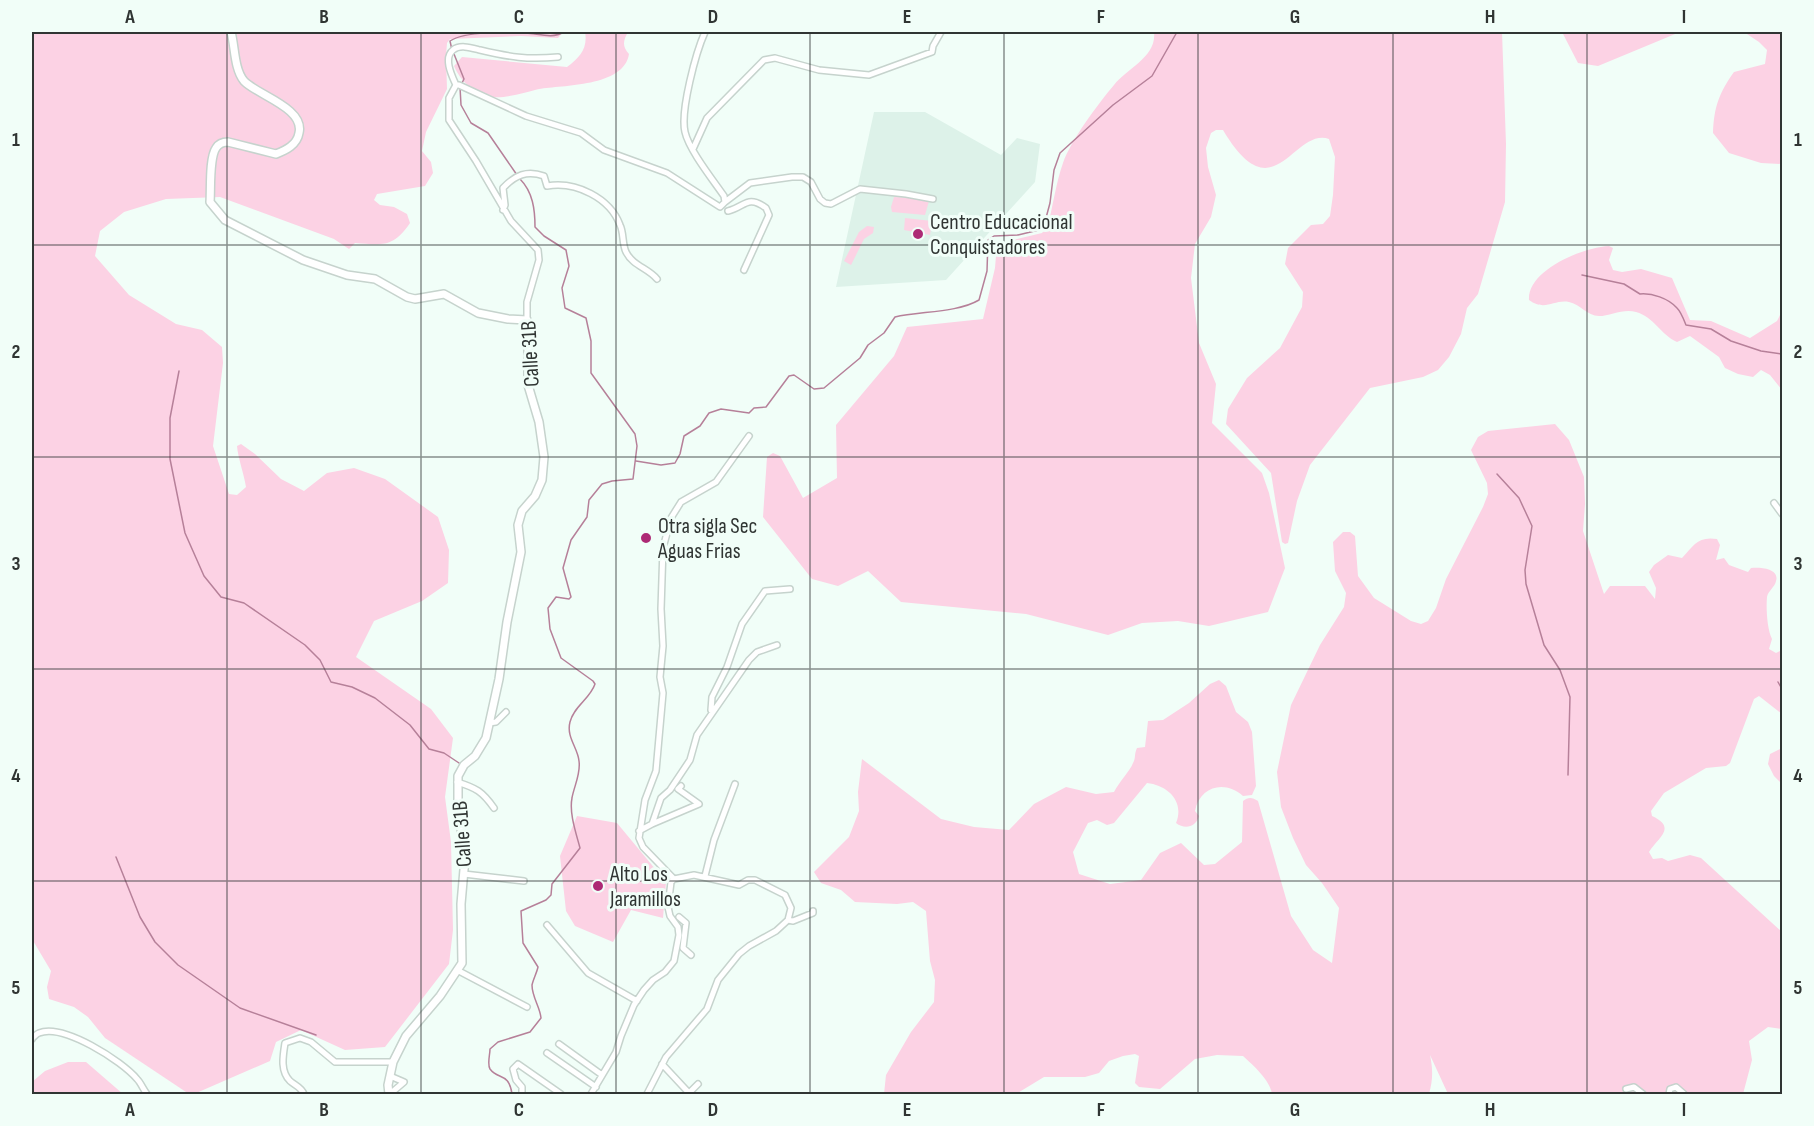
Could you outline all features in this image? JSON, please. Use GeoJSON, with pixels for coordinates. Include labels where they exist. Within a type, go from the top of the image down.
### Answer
{"type":"FeatureCollection","features":[{"type":"Feature","properties":{"kind":"street"},"geometry":{"type":"LineString","coordinates":[[231,32],[238,71],[244,81],[292,114],[300,129],[294,144],[276,154],[228,142],[222,142],[216,146],[213,157],[210,202],[225,220],[303,260],[347,275],[375,279],[407,297],[444,294],[478,313],[526,320]]}},
{"type":"Feature","properties":{"kind":"street"},"geometry":{"type":"LineString","coordinates":[[705,32],[693,67],[684,132],[724,196],[725,202]]}},
{"type":"Feature","properties":{"kind":"street"},"geometry":{"type":"LineString","coordinates":[[693,149],[707,118],[764,60],[775,58],[819,70],[869,75],[932,52],[941,32]]}},
{"type":"Feature","properties":{"kind":"street"},"geometry":{"type":"LineString","coordinates":[[558,57],[531,60],[471,48],[452,50],[448,63],[459,86],[526,116],[582,133],[604,150],[668,173],[716,206],[723,206],[750,183],[792,177],[803,177],[811,182],[820,199],[831,204],[860,189],[933,199]]}},
{"type":"Feature","properties":{"kind":"street","name":"Calle 31B"},"geometry":{"type":"LineString","coordinates":[[388,1093],[393,1062],[406,1036],[441,996],[462,963],[461,904],[464,850],[457,782],[464,765],[483,745],[489,723],[499,680],[507,622],[521,552],[518,525],[522,511],[535,496],[542,480],[544,457],[539,422],[528,385],[527,369],[527,302],[539,253],[532,242],[516,229],[503,210],[476,161],[449,120],[449,98],[459,86]]}},
{"type":"Feature","properties":{"kind":"street"},"geometry":{"type":"LineString","coordinates":[[503,210],[505,205],[503,188],[520,175],[535,173],[544,176],[547,186],[568,186],[584,191],[607,203],[622,228],[625,251],[632,261],[650,271],[657,279]]}},
{"type":"Feature","properties":{"kind":"street"},"geometry":{"type":"LineString","coordinates":[[728,211],[745,202],[753,201],[766,208],[769,215],[744,270]]}},
{"type":"Feature","properties":{"kind":"street"},"geometry":{"type":"LineString","coordinates":[[674,879],[640,843],[639,831],[647,793],[656,771],[663,693],[660,677],[663,646],[661,609],[663,548],[669,524],[681,502],[716,482],[749,436]]}},
{"type":"Feature","properties":{"kind":"street"},"geometry":{"type":"LineString","coordinates":[[1774,503],[1782,514]]}},
{"type":"Feature","properties":{"kind":"street"},"geometry":{"type":"LineString","coordinates":[[711,712],[712,697],[727,667],[742,624],[765,591],[790,589]]}},
{"type":"Feature","properties":{"kind":"street"},"geometry":{"type":"LineString","coordinates":[[652,824],[661,798],[670,790],[690,760],[697,735],[711,712],[749,660],[757,652],[777,645]]}},
{"type":"Feature","properties":{"kind":"street"},"geometry":{"type":"LineString","coordinates":[[489,723],[496,722],[506,712]]}},
{"type":"Feature","properties":{"kind":"street"},"geometry":{"type":"LineString","coordinates":[[457,782],[474,787],[485,795],[494,808]]}},
{"type":"Feature","properties":{"kind":"street"},"geometry":{"type":"LineString","coordinates":[[705,876],[714,840],[735,784]]}},
{"type":"Feature","properties":{"kind":"street"},"geometry":{"type":"LineString","coordinates":[[639,831],[699,804],[678,789],[681,786]]}},
{"type":"Feature","properties":{"kind":"street"},"geometry":{"type":"LineString","coordinates":[[464,874],[524,881]]}},
{"type":"Feature","properties":{"kind":"street"},"geometry":{"type":"LineString","coordinates":[[591,1095],[616,1052],[637,1001],[653,980],[671,967],[677,953],[678,927],[670,916],[668,907],[671,882],[688,875],[705,876],[739,885],[748,880],[754,880],[783,893],[791,908],[788,920],[776,931],[739,954],[718,980],[704,1012],[662,1064],[647,1095]]}},
{"type":"Feature","properties":{"kind":"street"},"geometry":{"type":"LineString","coordinates":[[788,920],[793,921],[813,911]]}},
{"type":"Feature","properties":{"kind":"street"},"geometry":{"type":"LineString","coordinates":[[679,916],[686,923],[683,948],[691,955]]}},
{"type":"Feature","properties":{"kind":"street"},"geometry":{"type":"LineString","coordinates":[[547,925],[588,973],[637,1001]]}},
{"type":"Feature","properties":{"kind":"street"},"geometry":{"type":"LineString","coordinates":[[457,970],[527,1007]]}},
{"type":"Feature","properties":{"kind":"street"},"geometry":{"type":"LineString","coordinates":[[32,1039],[38,1033],[50,1032],[73,1036],[103,1052],[136,1078],[147,1095]]}},
{"type":"Feature","properties":{"kind":"street"},"geometry":{"type":"LineString","coordinates":[[304,1095],[303,1090],[289,1079],[284,1071],[282,1061],[285,1043],[300,1038],[311,1042],[335,1062],[393,1062]]}},
{"type":"Feature","properties":{"kind":"street"},"geometry":{"type":"LineString","coordinates":[[559,1044],[602,1075]]}},
{"type":"Feature","properties":{"kind":"street"},"geometry":{"type":"LineString","coordinates":[[547,1053],[596,1086]]}},
{"type":"Feature","properties":{"kind":"street"},"geometry":{"type":"LineString","coordinates":[[522,1095],[522,1087],[516,1080],[513,1069],[518,1064],[561,1095]]}},
{"type":"Feature","properties":{"kind":"street"},"geometry":{"type":"LineString","coordinates":[[662,1064],[688,1094],[698,1084]]}},
{"type":"Feature","properties":{"kind":"street"},"geometry":{"type":"LineString","coordinates":[[388,1093],[404,1082],[390,1076]]}},
{"type":"Feature","properties":{"kind":"street"},"geometry":{"type":"LineString","coordinates":[[1626,1089],[1634,1087],[1643,1095]]}},
{"type":"Feature","properties":{"kind":"street"},"geometry":{"type":"LineString","coordinates":[[1669,1095],[1670,1089],[1676,1087],[1684,1095]]}},
{"type":"Feature","properties":{"kind":"shaded area"},"geometry":{"type":"Polygon","coordinates":[[[32,32],[563,32],[558,38],[521,36],[450,39],[447,43],[446,56],[447,89],[426,132],[422,151],[431,162],[433,173],[425,186],[377,194],[374,200],[380,205],[394,207],[407,214],[410,223],[392,241],[380,244],[355,243],[349,249],[334,239],[220,197],[166,199],[124,212],[100,231],[95,256],[129,295],[176,324],[202,330],[222,347],[223,363],[213,446],[229,494],[237,495],[246,487],[237,446],[241,444],[281,479],[304,491],[327,473],[354,468],[385,479],[438,517],[449,550],[448,583],[422,601],[374,621],[356,657],[431,709],[453,738],[445,797],[451,842],[453,930],[449,964],[385,1047],[345,1050],[301,1030],[276,1042],[270,1061],[194,1094],[189,1094],[105,1038],[88,1017],[74,1007],[49,999],[47,987],[51,971],[32,939],[32,32]]]}},
{"type":"Feature","properties":{"kind":"shaded area"},"geometry":{"type":"Polygon","coordinates":[[[585,32],[628,32],[624,43],[629,54],[625,65],[604,79],[498,97],[480,93],[469,86],[454,66],[462,57],[567,67],[582,52],[586,38],[585,32]]]}},
{"type":"Feature","properties":{"kind":"shaded area"},"geometry":{"type":"Polygon","coordinates":[[[1154,32],[1502,32],[1506,144],[1505,202],[1478,294],[1467,308],[1461,334],[1449,357],[1438,370],[1423,377],[1370,388],[1310,465],[1297,501],[1288,543],[1282,542],[1271,473],[1226,424],[1228,409],[1247,378],[1280,348],[1302,307],[1303,292],[1285,264],[1288,248],[1311,225],[1323,224],[1330,216],[1335,157],[1329,139],[1316,139],[1282,162],[1269,167],[1256,166],[1241,155],[1223,130],[1216,130],[1211,133],[1206,148],[1208,167],[1216,195],[1211,217],[1195,244],[1191,278],[1199,343],[1216,384],[1212,423],[1262,473],[1269,493],[1285,568],[1268,612],[1209,626],[1178,621],[1142,623],[1108,635],[1026,614],[901,602],[868,571],[838,586],[812,579],[763,517],[767,457],[773,453],[780,456],[803,498],[837,478],[836,425],[894,356],[907,327],[983,319],[995,268],[997,244],[1042,233],[1048,226],[1056,186],[1067,154],[1078,133],[1114,85],[1146,55],[1154,41],[1154,32]]]}},
{"type":"Feature","properties":{"kind":"shaded area"},"geometry":{"type":"Polygon","coordinates":[[[1562,32],[1680,32],[1598,66],[1578,63],[1562,32]]]}},
{"type":"Feature","properties":{"kind":"shaded area"},"geometry":{"type":"Polygon","coordinates":[[[1744,32],[1782,32],[1782,164],[1761,163],[1729,153],[1713,133],[1718,101],[1734,72],[1765,64],[1767,50],[1744,32]]]}},
{"type":"Feature","properties":{"kind":"shaded area","name":"Centro Educacional Conquistadores"},"geometry":{"type":"Polygon","coordinates":[[[874,112],[925,112],[1001,155],[1017,138],[1040,144],[1035,182],[946,280],[836,287],[874,112]]]}},
{"type":"Feature","properties":{"kind":"shaded area"},"geometry":{"type":"Polygon","coordinates":[[[894,197],[929,201],[925,215],[892,212],[894,197]]]}},
{"type":"Feature","properties":{"kind":"shaded area"},"geometry":{"type":"Polygon","coordinates":[[[905,218],[932,221],[930,235],[904,230],[905,218]]]}},
{"type":"Feature","properties":{"kind":"shaded area"},"geometry":{"type":"Polygon","coordinates":[[[867,226],[874,227],[873,233],[864,239],[851,265],[844,261],[859,232],[867,226]]]}},
{"type":"Feature","properties":{"kind":"shaded area"},"geometry":{"type":"Polygon","coordinates":[[[1598,247],[1613,248],[1609,260],[1613,270],[1622,272],[1641,269],[1672,278],[1690,320],[1711,321],[1750,338],[1777,321],[1782,311],[1782,390],[1770,375],[1761,370],[1753,377],[1725,368],[1719,357],[1690,336],[1677,342],[1671,339],[1642,314],[1627,311],[1599,316],[1569,302],[1540,305],[1529,300],[1531,289],[1537,279],[1547,270],[1572,256],[1598,247]]]}},
{"type":"Feature","properties":{"kind":"shaded area"},"geometry":{"type":"Polygon","coordinates":[[[1555,424],[1569,440],[1584,477],[1583,531],[1604,594],[1610,586],[1645,586],[1655,599],[1656,588],[1649,572],[1654,565],[1668,555],[1682,558],[1697,542],[1711,538],[1717,539],[1720,545],[1716,560],[1724,558],[1729,565],[1748,572],[1751,568],[1759,568],[1775,573],[1775,583],[1767,597],[1767,612],[1772,639],[1769,649],[1776,653],[1782,650],[1782,714],[1759,696],[1754,699],[1730,763],[1726,766],[1706,768],[1664,793],[1651,811],[1652,816],[1660,820],[1665,829],[1649,852],[1653,859],[1662,858],[1668,861],[1690,855],[1701,858],[1782,932],[1782,1029],[1768,1027],[1749,1041],[1752,1060],[1743,1094],[1448,1094],[1430,1055],[1432,1074],[1429,1094],[1272,1094],[1265,1078],[1243,1056],[1217,1055],[1195,1059],[1160,1089],[1139,1087],[1135,1083],[1139,1056],[1135,1054],[1109,1061],[1099,1073],[1085,1077],[1044,1077],[1016,1094],[884,1094],[886,1075],[911,1032],[934,1002],[935,980],[930,961],[926,911],[913,902],[897,904],[855,902],[841,890],[821,883],[814,872],[849,837],[859,811],[858,792],[862,759],[941,819],[974,827],[1009,830],[1034,804],[1066,787],[1096,794],[1114,792],[1132,766],[1137,748],[1145,747],[1148,721],[1163,720],[1189,703],[1210,684],[1219,680],[1226,686],[1236,712],[1248,722],[1252,732],[1256,786],[1252,795],[1243,796],[1229,788],[1214,788],[1202,796],[1198,803],[1195,811],[1199,816],[1198,820],[1186,827],[1176,823],[1178,808],[1172,795],[1161,787],[1147,783],[1114,823],[1107,825],[1097,820],[1088,823],[1073,852],[1079,874],[1110,884],[1141,880],[1160,853],[1181,843],[1204,865],[1215,864],[1242,842],[1243,801],[1248,798],[1254,799],[1258,801],[1291,916],[1313,950],[1332,963],[1339,908],[1306,865],[1293,838],[1281,807],[1277,772],[1291,705],[1320,645],[1344,607],[1346,593],[1335,571],[1333,542],[1343,532],[1350,532],[1355,536],[1358,576],[1374,598],[1411,621],[1421,624],[1428,621],[1488,494],[1487,483],[1471,450],[1478,437],[1488,431],[1555,424]]]}},
{"type":"Feature","properties":{"kind":"shaded area"},"geometry":{"type":"Polygon","coordinates":[[[1782,748],[1782,784],[1774,776],[1768,764],[1770,754],[1782,748]]]}},
{"type":"Feature","properties":{"kind":"shaded area"},"geometry":{"type":"Polygon","coordinates":[[[577,816],[617,823],[666,882],[663,918],[631,910],[613,942],[575,926],[566,911],[560,856],[577,816]]]}},
{"type":"Feature","properties":{"kind":"shaded area"},"geometry":{"type":"Polygon","coordinates":[[[68,1062],[86,1062],[123,1094],[32,1094],[32,1082],[45,1071],[68,1062]]]}},
{"type":"Feature","properties":{"kind":"waterway"},"geometry":{"type":"LineString","coordinates":[[452,50],[450,41],[466,35],[509,32],[550,36],[564,32]]}},
{"type":"Feature","properties":{"kind":"waterway"},"geometry":{"type":"LineString","coordinates":[[636,461],[661,465],[675,463],[680,454],[684,436],[700,426],[709,413],[721,409],[749,413],[754,408],[766,407],[789,376],[794,375],[814,389],[824,388],[860,358],[868,345],[884,333],[895,317],[949,310],[979,300],[987,271],[988,240],[994,236],[1018,235],[1043,229],[1050,203],[1054,170],[1060,153],[1113,105],[1152,76],[1177,32]]}},
{"type":"Feature","properties":{"kind":"waterway"},"geometry":{"type":"LineString","coordinates":[[454,54],[464,79],[462,83]]}},
{"type":"Feature","properties":{"kind":"waterway"},"geometry":{"type":"LineString","coordinates":[[460,87],[461,105],[471,123],[488,133],[517,175]]}},
{"type":"Feature","properties":{"kind":"waterway"},"geometry":{"type":"LineString","coordinates":[[512,1094],[506,1079],[489,1067],[490,1049],[498,1042],[530,1032],[541,1018],[532,985],[538,967],[523,943],[521,911],[546,900],[551,895],[552,884],[580,848],[571,810],[579,761],[569,727],[575,711],[590,694],[595,684],[561,658],[550,629],[548,608],[556,597],[569,599],[571,597],[563,568],[571,540],[587,517],[589,500],[602,484],[633,479],[637,446],[635,434],[591,373],[591,341],[586,318],[565,308],[562,288],[569,266],[566,250],[544,236],[535,227],[532,202],[528,190],[520,179]]}},
{"type":"Feature","properties":{"kind":"waterway"},"geometry":{"type":"LineString","coordinates":[[1582,275],[1624,284],[1640,294],[1650,294],[1665,299],[1678,310],[1686,325],[1711,329],[1731,341],[1761,351],[1782,354]]}},
{"type":"Feature","properties":{"kind":"waterway"},"geometry":{"type":"LineString","coordinates":[[179,371],[170,418],[170,459],[185,533],[204,576],[221,597],[244,603],[305,645],[320,660],[331,682],[352,687],[375,698],[410,725],[429,749],[444,753],[459,763]]}},
{"type":"Feature","properties":{"kind":"waterway"},"geometry":{"type":"LineString","coordinates":[[1497,474],[1519,498],[1532,526],[1525,570],[1526,584],[1544,645],[1560,670],[1570,697],[1568,775]]}},
{"type":"Feature","properties":{"kind":"waterway"},"geometry":{"type":"LineString","coordinates":[[1778,682],[1782,689]]}},
{"type":"Feature","properties":{"kind":"waterway"},"geometry":{"type":"LineString","coordinates":[[116,857],[140,917],[155,942],[178,965],[240,1008],[316,1035]]}},
{"type":"Feature","properties":{"kind":"place","name":"Centro Educacional Conquistadores"},"geometry":{"type":"Point","coordinates":[918,234]}},
{"type":"Feature","properties":{"kind":"place","name":"Otra sigla Sec Aguas Frias"},"geometry":{"type":"Point","coordinates":[646,538]}},
{"type":"Feature","properties":{"kind":"place","name":"Alto Los Jaramillos"},"geometry":{"type":"Point","coordinates":[598,886]}}]}
